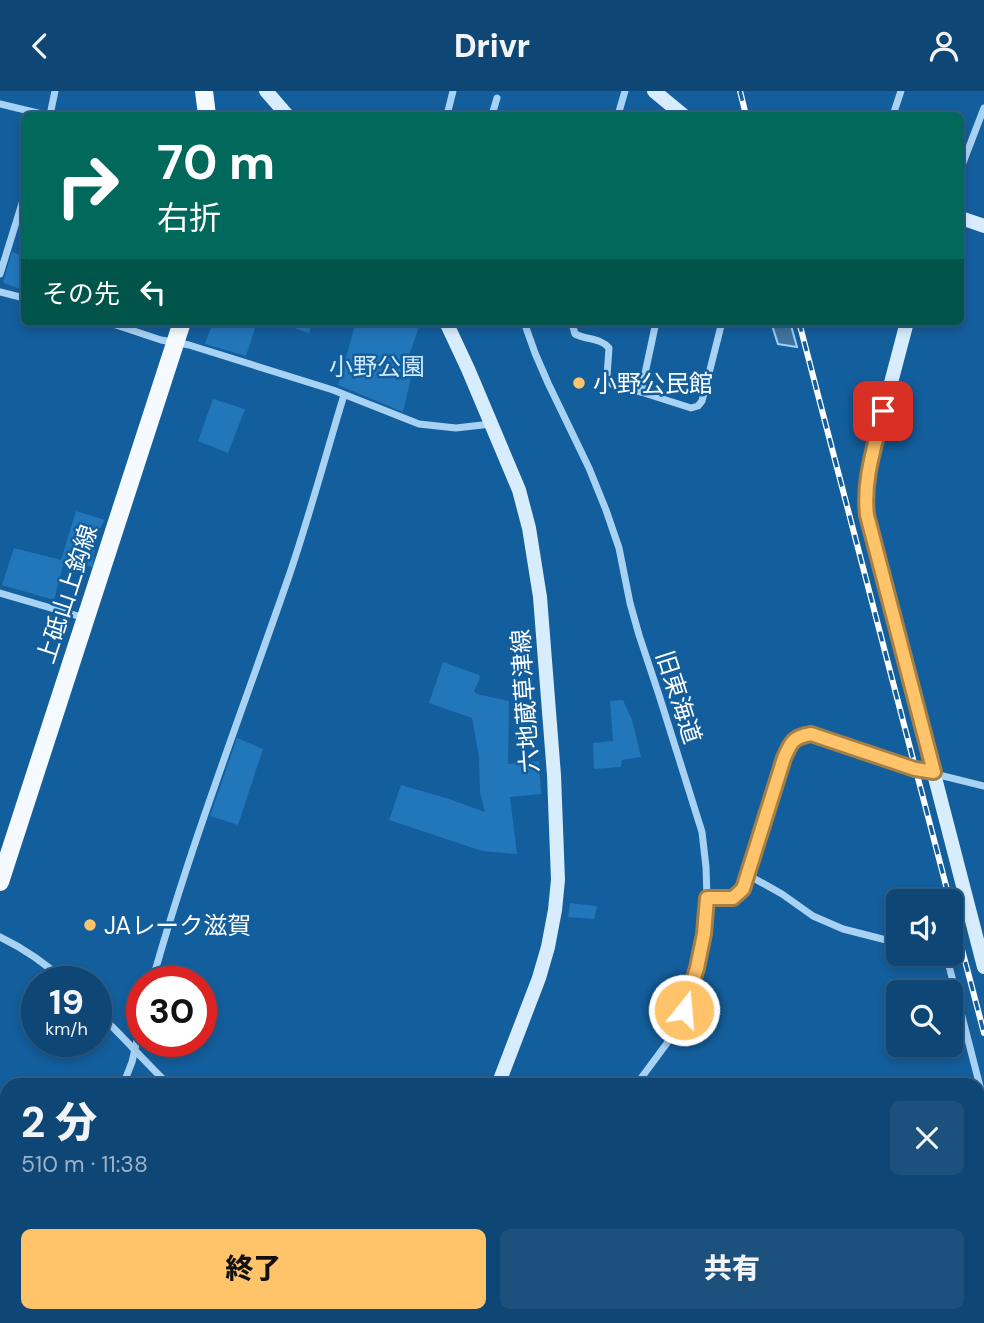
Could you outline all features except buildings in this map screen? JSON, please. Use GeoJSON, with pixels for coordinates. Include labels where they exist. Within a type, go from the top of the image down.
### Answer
{"type":"FeatureCollection","features":[{"type":"Feature","properties":{"kind":"main road"},"geometry":{"type":"LineString","coordinates":[[204,91],[207,112]]}},
{"type":"Feature","properties":{"kind":"main road"},"geometry":{"type":"LineString","coordinates":[[266,91],[284,112]]}},
{"type":"Feature","properties":{"kind":"main road"},"geometry":{"type":"LineString","coordinates":[[654,91],[679,112]]}},
{"type":"Feature","properties":{"kind":"main road"},"geometry":{"type":"LineString","coordinates":[[964,219],[984,226]]}},
{"type":"Feature","properties":{"kind":"main road","name":"上砥山上鈎線"},"geometry":{"type":"LineString","coordinates":[[0,881],[181,326]]}},
{"type":"Feature","properties":{"kind":"main road","name":"六地蔵草津線"},"geometry":{"type":"LineString","coordinates":[[448,326],[519,490],[529,528],[540,597],[554,775],[558,880],[555,910],[539,978],[501,1078]]}},
{"type":"Feature","properties":{"kind":"main road"},"geometry":{"type":"LineString","coordinates":[[907,326],[868,470],[865,502],[984,967]]}},
{"type":"Feature","properties":{"kind":"street"},"geometry":{"type":"LineString","coordinates":[[49,112],[55,91]]}},
{"type":"Feature","properties":{"kind":"street"},"geometry":{"type":"LineString","coordinates":[[448,112],[453,91]]}},
{"type":"Feature","properties":{"kind":"street"},"geometry":{"type":"LineString","coordinates":[[619,112],[625,91]]}},
{"type":"Feature","properties":{"kind":"street"},"geometry":{"type":"LineString","coordinates":[[894,112],[901,91]]}},
{"type":"Feature","properties":{"kind":"street"},"geometry":{"type":"LineString","coordinates":[[493,112],[497,98]]}},
{"type":"Feature","properties":{"kind":"street"},"geometry":{"type":"LineString","coordinates":[[0,104],[35,112]]}},
{"type":"Feature","properties":{"kind":"street"},"geometry":{"type":"LineString","coordinates":[[965,147],[984,108]]}},
{"type":"Feature","properties":{"kind":"street"},"geometry":{"type":"LineString","coordinates":[[0,274],[21,207]]}},
{"type":"Feature","properties":{"kind":"street"},"geometry":{"type":"LineString","coordinates":[[0,292],[21,297]]}},
{"type":"Feature","properties":{"kind":"street"},"geometry":{"type":"LineString","coordinates":[[119,326],[161,340],[189,345],[344,395],[419,424],[456,428],[491,424]]}},
{"type":"Feature","properties":{"kind":"street","name":"旧東海道"},"geometry":{"type":"LineString","coordinates":[[525,326],[548,383],[606,510],[639,635],[702,832],[707,898],[704,934],[697,968],[684,1010],[669,1041],[641,1078]]}},
{"type":"Feature","properties":{"kind":"street"},"geometry":{"type":"LineString","coordinates":[[573,326],[575,334],[604,342],[609,348],[607,376],[609,382],[616,387],[691,408],[702,401],[721,326]]}},
{"type":"Feature","properties":{"kind":"street"},"geometry":{"type":"LineString","coordinates":[[641,392],[655,326]]}},
{"type":"Feature","properties":{"kind":"street"},"geometry":{"type":"LineString","coordinates":[[157,966],[192,850],[291,570],[344,395]]}},
{"type":"Feature","properties":{"kind":"street"},"geometry":{"type":"LineString","coordinates":[[0,593],[85,618]]}},
{"type":"Feature","properties":{"kind":"street"},"geometry":{"type":"LineString","coordinates":[[707,898],[733,898],[743,889],[784,758],[790,744],[798,736],[811,734],[915,769],[984,786]]}},
{"type":"Feature","properties":{"kind":"street"},"geometry":{"type":"LineString","coordinates":[[748,875],[813,916],[843,929],[886,940]]}},
{"type":"Feature","properties":{"kind":"street"},"geometry":{"type":"LineString","coordinates":[[0,937],[47,966]]}},
{"type":"Feature","properties":{"kind":"street"},"geometry":{"type":"LineString","coordinates":[[949,966],[978,1078]]}},
{"type":"Feature","properties":{"kind":"street"},"geometry":{"type":"LineString","coordinates":[[112,1026],[126,1040]]}},
{"type":"Feature","properties":{"kind":"street"},"geometry":{"type":"LineString","coordinates":[[126,1078],[133,1057]]}},
{"type":"Feature","properties":{"kind":"street"},"geometry":{"type":"LineString","coordinates":[[141,1057],[162,1078]]}},
{"type":"Feature","properties":{"kind":"green space"},"geometry":{"type":"Polygon","coordinates":[[[12,252],[21,255],[21,289],[3,282],[12,252]]]}},
{"type":"Feature","properties":{"kind":"green space"},"geometry":{"type":"Polygon","coordinates":[[[212,326],[256,326],[246,356],[205,344],[212,326]]]}},
{"type":"Feature","properties":{"kind":"green space"},"geometry":{"type":"Polygon","coordinates":[[[288,326],[311,326],[309,333],[288,326]]]}},
{"type":"Feature","properties":{"kind":"green space","name":"小野公園"},"geometry":{"type":"Polygon","coordinates":[[[355,326],[419,326],[408,358],[415,361],[403,412],[338,385],[355,326]]]}},
{"type":"Feature","properties":{"kind":"green space"},"geometry":{"type":"Polygon","coordinates":[[[213,399],[245,409],[228,453],[198,441],[213,399]]]}},
{"type":"Feature","properties":{"kind":"green space"},"geometry":{"type":"Polygon","coordinates":[[[76,511],[105,520],[97,537],[93,567],[64,562],[54,600],[2,585],[14,548],[61,560],[76,511]]]}},
{"type":"Feature","properties":{"kind":"green space"},"geometry":{"type":"Polygon","coordinates":[[[443,662],[479,675],[474,691],[477,694],[509,701],[508,764],[539,761],[541,794],[510,797],[517,854],[482,851],[389,820],[401,785],[485,812],[480,792],[479,757],[472,718],[429,703],[443,662]]]}},
{"type":"Feature","properties":{"kind":"green space"},"geometry":{"type":"Polygon","coordinates":[[[623,700],[632,720],[641,757],[622,760],[621,767],[594,769],[593,743],[613,741],[610,701],[623,700]]]}},
{"type":"Feature","properties":{"kind":"green space"},"geometry":{"type":"Polygon","coordinates":[[[237,738],[263,749],[238,825],[210,816],[237,738]]]}},
{"type":"Feature","properties":{"kind":"green space"},"geometry":{"type":"Polygon","coordinates":[[[570,903],[597,906],[594,919],[568,917],[570,903]]]}},
{"type":"Feature","properties":{"kind":"shaded area"},"geometry":{"type":"Polygon","coordinates":[[[772,326],[791,326],[797,347],[778,344],[772,326]]]}},
{"type":"Feature","properties":{"kind":"railway"},"geometry":{"type":"LineString","coordinates":[[740,91],[745,112]]}},
{"type":"Feature","properties":{"kind":"railway"},"geometry":{"type":"LineString","coordinates":[[800,326],[947,889]]}},
{"type":"Feature","properties":{"kind":"railway"},"geometry":{"type":"LineString","coordinates":[[963,953],[984,1033]]}},
{"type":"Feature","properties":{"kind":"place","name":"小野公民館"},"geometry":{"type":"Point","coordinates":[579,383]}},
{"type":"Feature","properties":{"kind":"place","name":"JAレーク滋賀"},"geometry":{"type":"Point","coordinates":[90,925]}},
{"type":"Feature","properties":{"kind":"route"},"geometry":{"type":"LineString","coordinates":[[684,1010],[704,934],[707,898],[733,898],[743,889],[784,758],[790,744],[798,736],[811,734],[915,769],[934,772],[865,502],[868,470],[883,411]]}}]}
